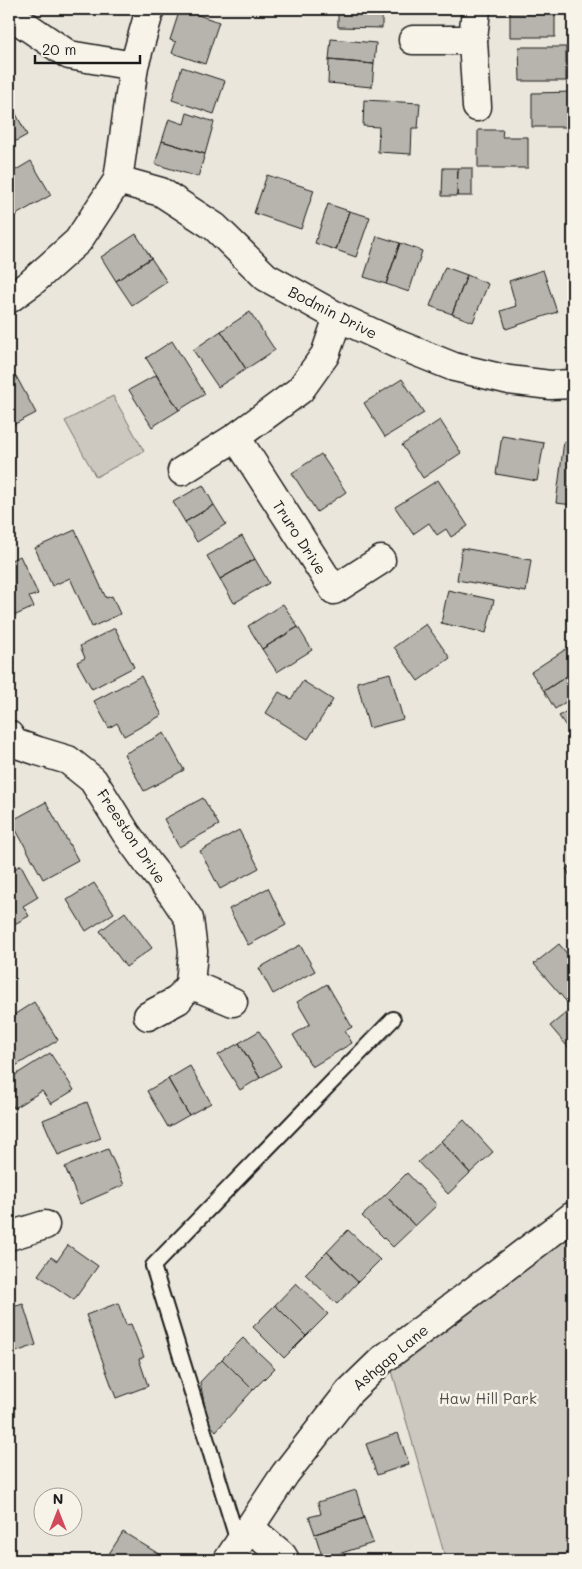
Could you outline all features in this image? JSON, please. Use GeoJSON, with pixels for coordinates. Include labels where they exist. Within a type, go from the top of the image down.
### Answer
{"type":"FeatureCollection","features":[{"type":"Feature","properties":{"kind":"street"},"geometry":{"type":"LineString","coordinates":[[9,299],[31,283],[78,241],[118,180],[134,66],[150,9]]}},
{"type":"Feature","properties":{"kind":"street"},"geometry":{"type":"LineString","coordinates":[[476,9],[473,40],[478,107]]}},
{"type":"Feature","properties":{"kind":"street"},"geometry":{"type":"LineString","coordinates":[[26,17],[69,55],[134,66]]}},
{"type":"Feature","properties":{"kind":"street"},"geometry":{"type":"LineString","coordinates":[[413,40],[473,40]]}},
{"type":"Feature","properties":{"kind":"street","name":"Bodmin Drive"},"geometry":{"type":"LineString","coordinates":[[118,180],[161,192],[215,227],[266,277],[338,317],[454,368],[510,380],[550,385],[573,384]]}},
{"type":"Feature","properties":{"kind":"street"},"geometry":{"type":"LineString","coordinates":[[182,471],[236,437],[300,390],[325,355],[338,317]]}},
{"type":"Feature","properties":{"kind":"street","name":"Truro Drive"},"geometry":{"type":"LineString","coordinates":[[236,437],[334,590],[381,560]]}},
{"type":"Feature","properties":{"kind":"street","name":"Freeston Drive"},"geometry":{"type":"LineString","coordinates":[[11,744],[68,760],[93,780],[126,833],[173,894],[189,919],[193,951],[190,984]]}},
{"type":"Feature","properties":{"kind":"street"},"geometry":{"type":"LineString","coordinates":[[148,1016],[178,1000],[190,984],[232,1002]]}},
{"type":"Feature","properties":{"kind":"street","name":"Ashgap Lane"},"geometry":{"type":"LineString","coordinates":[[239,1544],[285,1474],[349,1392],[382,1360],[573,1216]]}},
{"type":"Feature","properties":{"kind":"street"},"geometry":{"type":"LineString","coordinates":[[9,1236],[45,1225]]}},
{"type":"Feature","properties":{"kind":"street"},"geometry":{"type":"LineString","coordinates":[[239,1544],[282,1555],[285,1560]]}},
{"type":"Feature","properties":{"kind":"lane"},"geometry":{"type":"LineString","coordinates":[[239,1544],[152,1266],[393,1019]]}},
{"type":"Feature","properties":{"kind":"green space"},"geometry":{"type":"Polygon","coordinates":[[[113,396],[144,451],[96,477],[65,421],[113,396]]]}},
{"type":"Feature","properties":{"kind":"green space","name":"Haw Hill Park"},"geometry":{"type":"Polygon","coordinates":[[[573,1227],[573,1560],[446,1560],[390,1364],[573,1227]]]}},
{"type":"Feature","properties":{"kind":"building"},"geometry":{"type":"Polygon","coordinates":[[[180,9],[219,22],[205,64],[172,53],[176,42],[170,40],[180,9]]]}},
{"type":"Feature","properties":{"kind":"building"},"geometry":{"type":"Polygon","coordinates":[[[338,9],[382,9],[382,28],[338,27],[338,9]]]}},
{"type":"Feature","properties":{"kind":"building"},"geometry":{"type":"Polygon","coordinates":[[[510,9],[555,9],[555,37],[510,37],[510,9]]]}},
{"type":"Feature","properties":{"kind":"building"},"geometry":{"type":"Polygon","coordinates":[[[331,39],[376,43],[374,64],[329,60],[331,39]]]}},
{"type":"Feature","properties":{"kind":"building"},"geometry":{"type":"Polygon","coordinates":[[[519,47],[566,47],[566,81],[520,81],[519,47]]]}},
{"type":"Feature","properties":{"kind":"building"},"geometry":{"type":"Polygon","coordinates":[[[329,60],[374,64],[372,87],[328,83],[329,60]]]}},
{"type":"Feature","properties":{"kind":"building"},"geometry":{"type":"Polygon","coordinates":[[[182,67],[225,81],[214,114],[172,100],[182,67]]]}},
{"type":"Feature","properties":{"kind":"building"},"geometry":{"type":"Polygon","coordinates":[[[573,92],[573,127],[532,127],[532,93],[573,92]]]}},
{"type":"Feature","properties":{"kind":"building"},"geometry":{"type":"Polygon","coordinates":[[[364,100],[420,103],[418,128],[412,128],[411,154],[378,152],[379,127],[363,126],[364,100]]]}},
{"type":"Feature","properties":{"kind":"building"},"geometry":{"type":"Polygon","coordinates":[[[15,112],[27,135],[9,145],[9,116],[15,112]]]}},
{"type":"Feature","properties":{"kind":"building"},"geometry":{"type":"Polygon","coordinates":[[[187,113],[214,122],[205,154],[162,141],[169,119],[184,124],[187,113]]]}},
{"type":"Feature","properties":{"kind":"building"},"geometry":{"type":"Polygon","coordinates":[[[478,130],[503,130],[502,137],[528,137],[528,168],[478,168],[478,130]]]}},
{"type":"Feature","properties":{"kind":"building"},"geometry":{"type":"Polygon","coordinates":[[[162,141],[205,154],[198,177],[155,164],[162,141]]]}},
{"type":"Feature","properties":{"kind":"building"},"geometry":{"type":"Polygon","coordinates":[[[31,161],[51,195],[14,216],[9,208],[9,174],[31,161]]]}},
{"type":"Feature","properties":{"kind":"building"},"geometry":{"type":"Polygon","coordinates":[[[443,168],[458,168],[457,196],[442,196],[443,168]]]}},
{"type":"Feature","properties":{"kind":"building"},"geometry":{"type":"Polygon","coordinates":[[[458,168],[472,168],[472,196],[457,196],[458,168]]]}},
{"type":"Feature","properties":{"kind":"building"},"geometry":{"type":"Polygon","coordinates":[[[267,175],[314,190],[301,229],[254,213],[267,175]]]}},
{"type":"Feature","properties":{"kind":"building"},"geometry":{"type":"Polygon","coordinates":[[[328,204],[349,211],[336,250],[315,243],[328,204]]]}},
{"type":"Feature","properties":{"kind":"building"},"geometry":{"type":"Polygon","coordinates":[[[349,211],[370,217],[356,257],[336,250],[349,211]]]}},
{"type":"Feature","properties":{"kind":"building"},"geometry":{"type":"Polygon","coordinates":[[[136,234],[151,258],[116,281],[101,257],[136,234]]]}},
{"type":"Feature","properties":{"kind":"building"},"geometry":{"type":"Polygon","coordinates":[[[377,236],[400,243],[386,284],[364,277],[377,236]]]}},
{"type":"Feature","properties":{"kind":"building"},"geometry":{"type":"Polygon","coordinates":[[[400,243],[422,251],[409,292],[386,284],[400,243]]]}},
{"type":"Feature","properties":{"kind":"building"},"geometry":{"type":"Polygon","coordinates":[[[151,258],[167,282],[132,305],[116,281],[151,258]]]}},
{"type":"Feature","properties":{"kind":"building"},"geometry":{"type":"Polygon","coordinates":[[[445,267],[467,275],[452,314],[430,306],[445,267]]]}},
{"type":"Feature","properties":{"kind":"building"},"geometry":{"type":"Polygon","coordinates":[[[543,270],[557,312],[506,329],[501,311],[516,306],[509,281],[543,270]]]}},
{"type":"Feature","properties":{"kind":"building"},"geometry":{"type":"Polygon","coordinates":[[[467,275],[488,284],[473,322],[452,314],[467,275]]]}},
{"type":"Feature","properties":{"kind":"building"},"geometry":{"type":"Polygon","coordinates":[[[250,312],[275,350],[246,369],[221,331],[250,312]]]}},
{"type":"Feature","properties":{"kind":"building"},"geometry":{"type":"Polygon","coordinates":[[[221,331],[246,369],[218,387],[193,350],[221,331]]]}},
{"type":"Feature","properties":{"kind":"building"},"geometry":{"type":"Polygon","coordinates":[[[172,341],[205,394],[179,410],[146,358],[172,341]]]}},
{"type":"Feature","properties":{"kind":"building"},"geometry":{"type":"Polygon","coordinates":[[[156,375],[179,410],[152,427],[129,390],[156,375]]]}},
{"type":"Feature","properties":{"kind":"building"},"geometry":{"type":"Polygon","coordinates":[[[16,376],[36,413],[9,427],[9,380],[16,376]]]}},
{"type":"Feature","properties":{"kind":"building"},"geometry":{"type":"Polygon","coordinates":[[[402,379],[424,413],[385,437],[364,403],[402,379]]]}},
{"type":"Feature","properties":{"kind":"building"},"geometry":{"type":"Polygon","coordinates":[[[440,420],[461,453],[423,478],[402,445],[440,420]]]}},
{"type":"Feature","properties":{"kind":"building"},"geometry":{"type":"Polygon","coordinates":[[[502,436],[544,443],[537,481],[496,474],[502,436]]]}},
{"type":"Feature","properties":{"kind":"building"},"geometry":{"type":"Polygon","coordinates":[[[564,441],[573,443],[573,505],[556,503],[564,441]]]}},
{"type":"Feature","properties":{"kind":"building"},"geometry":{"type":"Polygon","coordinates":[[[321,454],[346,492],[317,512],[292,473],[321,454]]]}},
{"type":"Feature","properties":{"kind":"building"},"geometry":{"type":"Polygon","coordinates":[[[438,480],[468,526],[451,537],[446,529],[437,535],[429,523],[413,534],[395,507],[438,480]]]}},
{"type":"Feature","properties":{"kind":"building"},"geometry":{"type":"Polygon","coordinates":[[[203,485],[214,505],[185,522],[173,502],[203,485]]]}},
{"type":"Feature","properties":{"kind":"building"},"geometry":{"type":"Polygon","coordinates":[[[214,505],[226,524],[197,542],[185,522],[214,505]]]}},
{"type":"Feature","properties":{"kind":"building"},"geometry":{"type":"Polygon","coordinates":[[[75,530],[106,598],[112,596],[120,614],[92,627],[70,578],[52,586],[35,548],[75,530]]]}},
{"type":"Feature","properties":{"kind":"building"},"geometry":{"type":"Polygon","coordinates":[[[242,536],[255,559],[220,579],[207,556],[242,536]]]}},
{"type":"Feature","properties":{"kind":"building"},"geometry":{"type":"Polygon","coordinates":[[[462,548],[531,560],[526,592],[457,580],[462,548]]]}},
{"type":"Feature","properties":{"kind":"building"},"geometry":{"type":"Polygon","coordinates":[[[20,556],[38,594],[29,597],[34,607],[9,618],[9,561],[20,556]]]}},
{"type":"Feature","properties":{"kind":"building"},"geometry":{"type":"Polygon","coordinates":[[[255,559],[269,583],[234,603],[220,579],[255,559]]]}},
{"type":"Feature","properties":{"kind":"building"},"geometry":{"type":"Polygon","coordinates":[[[448,590],[494,600],[486,633],[441,623],[448,590]]]}},
{"type":"Feature","properties":{"kind":"building"},"geometry":{"type":"Polygon","coordinates":[[[283,604],[298,627],[262,649],[248,626],[283,604]]]}},
{"type":"Feature","properties":{"kind":"building"},"geometry":{"type":"Polygon","coordinates":[[[426,624],[450,658],[418,681],[394,647],[426,624]]]}},
{"type":"Feature","properties":{"kind":"building"},"geometry":{"type":"Polygon","coordinates":[[[298,627],[312,650],[277,672],[262,649],[298,627]]]}},
{"type":"Feature","properties":{"kind":"building"},"geometry":{"type":"Polygon","coordinates":[[[115,628],[134,667],[92,689],[77,662],[85,658],[80,646],[115,628]]]}},
{"type":"Feature","properties":{"kind":"building"},"geometry":{"type":"Polygon","coordinates":[[[569,647],[573,653],[573,672],[544,691],[531,672],[569,647]]]}},
{"type":"Feature","properties":{"kind":"building"},"geometry":{"type":"Polygon","coordinates":[[[573,672],[573,697],[555,709],[544,691],[573,672]]]}},
{"type":"Feature","properties":{"kind":"building"},"geometry":{"type":"Polygon","coordinates":[[[390,673],[403,719],[369,728],[357,682],[390,673]]]}},
{"type":"Feature","properties":{"kind":"building"},"geometry":{"type":"Polygon","coordinates":[[[141,676],[162,715],[124,736],[117,723],[109,728],[94,701],[141,676]]]}},
{"type":"Feature","properties":{"kind":"building"},"geometry":{"type":"Polygon","coordinates":[[[303,681],[333,700],[308,739],[266,713],[279,692],[291,699],[303,681]]]}},
{"type":"Feature","properties":{"kind":"building"},"geometry":{"type":"Polygon","coordinates":[[[573,707],[573,734],[572,735],[559,716],[573,707]]]}},
{"type":"Feature","properties":{"kind":"building"},"geometry":{"type":"Polygon","coordinates":[[[164,733],[184,770],[144,791],[124,754],[164,733]]]}},
{"type":"Feature","properties":{"kind":"building"},"geometry":{"type":"Polygon","coordinates":[[[203,798],[219,825],[179,847],[164,819],[203,798]]]}},
{"type":"Feature","properties":{"kind":"building"},"geometry":{"type":"Polygon","coordinates":[[[46,802],[78,860],[43,879],[11,821],[46,802]]]}},
{"type":"Feature","properties":{"kind":"building"},"geometry":{"type":"Polygon","coordinates":[[[239,830],[259,868],[220,889],[200,851],[239,830]]]}},
{"type":"Feature","properties":{"kind":"building"},"geometry":{"type":"Polygon","coordinates":[[[573,864],[573,881],[566,869],[573,864]]]}},
{"type":"Feature","properties":{"kind":"building"},"geometry":{"type":"Polygon","coordinates":[[[21,865],[38,897],[23,906],[29,916],[9,927],[9,872],[21,865]]]}},
{"type":"Feature","properties":{"kind":"building"},"geometry":{"type":"Polygon","coordinates":[[[94,883],[114,913],[86,931],[67,900],[94,883]]]}},
{"type":"Feature","properties":{"kind":"building"},"geometry":{"type":"Polygon","coordinates":[[[268,888],[286,925],[248,945],[229,909],[268,888]]]}},
{"type":"Feature","properties":{"kind":"building"},"geometry":{"type":"Polygon","coordinates":[[[125,912],[152,948],[126,967],[100,931],[125,912]]]}},
{"type":"Feature","properties":{"kind":"building"},"geometry":{"type":"Polygon","coordinates":[[[559,944],[573,961],[573,1053],[550,1026],[572,1008],[534,964],[559,944]]]}},
{"type":"Feature","properties":{"kind":"building"},"geometry":{"type":"Polygon","coordinates":[[[300,945],[315,971],[273,994],[259,968],[300,945]]]}},
{"type":"Feature","properties":{"kind":"building"},"geometry":{"type":"Polygon","coordinates":[[[327,984],[352,1027],[345,1031],[352,1043],[312,1067],[293,1035],[310,1024],[297,1002],[327,984]]]}},
{"type":"Feature","properties":{"kind":"building"},"geometry":{"type":"Polygon","coordinates":[[[34,1002],[58,1040],[9,1070],[9,1018],[34,1002]]]}},
{"type":"Feature","properties":{"kind":"building"},"geometry":{"type":"Polygon","coordinates":[[[259,1031],[281,1066],[260,1078],[239,1043],[259,1031]]]}},
{"type":"Feature","properties":{"kind":"building"},"geometry":{"type":"Polygon","coordinates":[[[239,1043],[260,1078],[240,1090],[218,1055],[239,1043]]]}},
{"type":"Feature","properties":{"kind":"building"},"geometry":{"type":"Polygon","coordinates":[[[50,1053],[74,1090],[51,1104],[42,1091],[14,1108],[9,1099],[9,1079],[50,1053]]]}},
{"type":"Feature","properties":{"kind":"building"},"geometry":{"type":"Polygon","coordinates":[[[190,1066],[211,1103],[189,1115],[168,1079],[190,1066]]]}},
{"type":"Feature","properties":{"kind":"building"},"geometry":{"type":"Polygon","coordinates":[[[168,1079],[189,1115],[168,1127],[147,1091],[168,1079]]]}},
{"type":"Feature","properties":{"kind":"building"},"geometry":{"type":"Polygon","coordinates":[[[87,1102],[101,1138],[58,1155],[43,1120],[87,1102]]]}},
{"type":"Feature","properties":{"kind":"building"},"geometry":{"type":"Polygon","coordinates":[[[464,1120],[493,1152],[470,1173],[441,1141],[464,1120]]]}},
{"type":"Feature","properties":{"kind":"building"},"geometry":{"type":"Polygon","coordinates":[[[441,1141],[470,1173],[448,1194],[418,1162],[441,1141]]]}},
{"type":"Feature","properties":{"kind":"building"},"geometry":{"type":"Polygon","coordinates":[[[108,1149],[124,1185],[80,1204],[65,1167],[108,1149]]]}},
{"type":"Feature","properties":{"kind":"building"},"geometry":{"type":"Polygon","coordinates":[[[407,1173],[437,1205],[415,1226],[385,1195],[407,1173]]]}},
{"type":"Feature","properties":{"kind":"building"},"geometry":{"type":"Polygon","coordinates":[[[385,1195],[415,1226],[393,1247],[362,1216],[385,1195]]]}},
{"type":"Feature","properties":{"kind":"building"},"geometry":{"type":"Polygon","coordinates":[[[348,1230],[380,1260],[358,1282],[327,1252],[348,1230]]]}},
{"type":"Feature","properties":{"kind":"building"},"geometry":{"type":"Polygon","coordinates":[[[68,1245],[98,1266],[74,1300],[38,1275],[51,1257],[57,1261],[68,1245]]]}},
{"type":"Feature","properties":{"kind":"building"},"geometry":{"type":"Polygon","coordinates":[[[327,1252],[358,1282],[337,1304],[305,1274],[327,1252]]]}},
{"type":"Feature","properties":{"kind":"building"},"geometry":{"type":"Polygon","coordinates":[[[296,1283],[328,1314],[306,1336],[275,1305],[296,1283]]]}},
{"type":"Feature","properties":{"kind":"building"},"geometry":{"type":"Polygon","coordinates":[[[118,1303],[126,1325],[131,1324],[144,1357],[139,1359],[148,1386],[116,1398],[86,1315],[118,1303]]]}},
{"type":"Feature","properties":{"kind":"building"},"geometry":{"type":"Polygon","coordinates":[[[23,1304],[36,1345],[10,1354],[9,1308],[23,1304]]]}},
{"type":"Feature","properties":{"kind":"building"},"geometry":{"type":"Polygon","coordinates":[[[275,1305],[306,1336],[284,1358],[253,1327],[275,1305]]]}},
{"type":"Feature","properties":{"kind":"building"},"geometry":{"type":"Polygon","coordinates":[[[243,1338],[275,1368],[253,1390],[222,1359],[243,1338]]]}},
{"type":"Feature","properties":{"kind":"building"},"geometry":{"type":"Polygon","coordinates":[[[222,1359],[253,1390],[216,1431],[208,1422],[200,1382],[222,1359]]]}},
{"type":"Feature","properties":{"kind":"building"},"geometry":{"type":"Polygon","coordinates":[[[398,1433],[409,1464],[377,1475],[366,1444],[398,1433]]]}},
{"type":"Feature","properties":{"kind":"building"},"geometry":{"type":"Polygon","coordinates":[[[356,1490],[364,1518],[315,1534],[309,1517],[321,1514],[318,1502],[356,1490]]]}},
{"type":"Feature","properties":{"kind":"building"},"geometry":{"type":"Polygon","coordinates":[[[364,1518],[373,1543],[323,1559],[315,1534],[364,1518]]]}},
{"type":"Feature","properties":{"kind":"building"},"geometry":{"type":"Polygon","coordinates":[[[123,1532],[167,1559],[167,1560],[105,1560],[123,1532]]]}}]}
